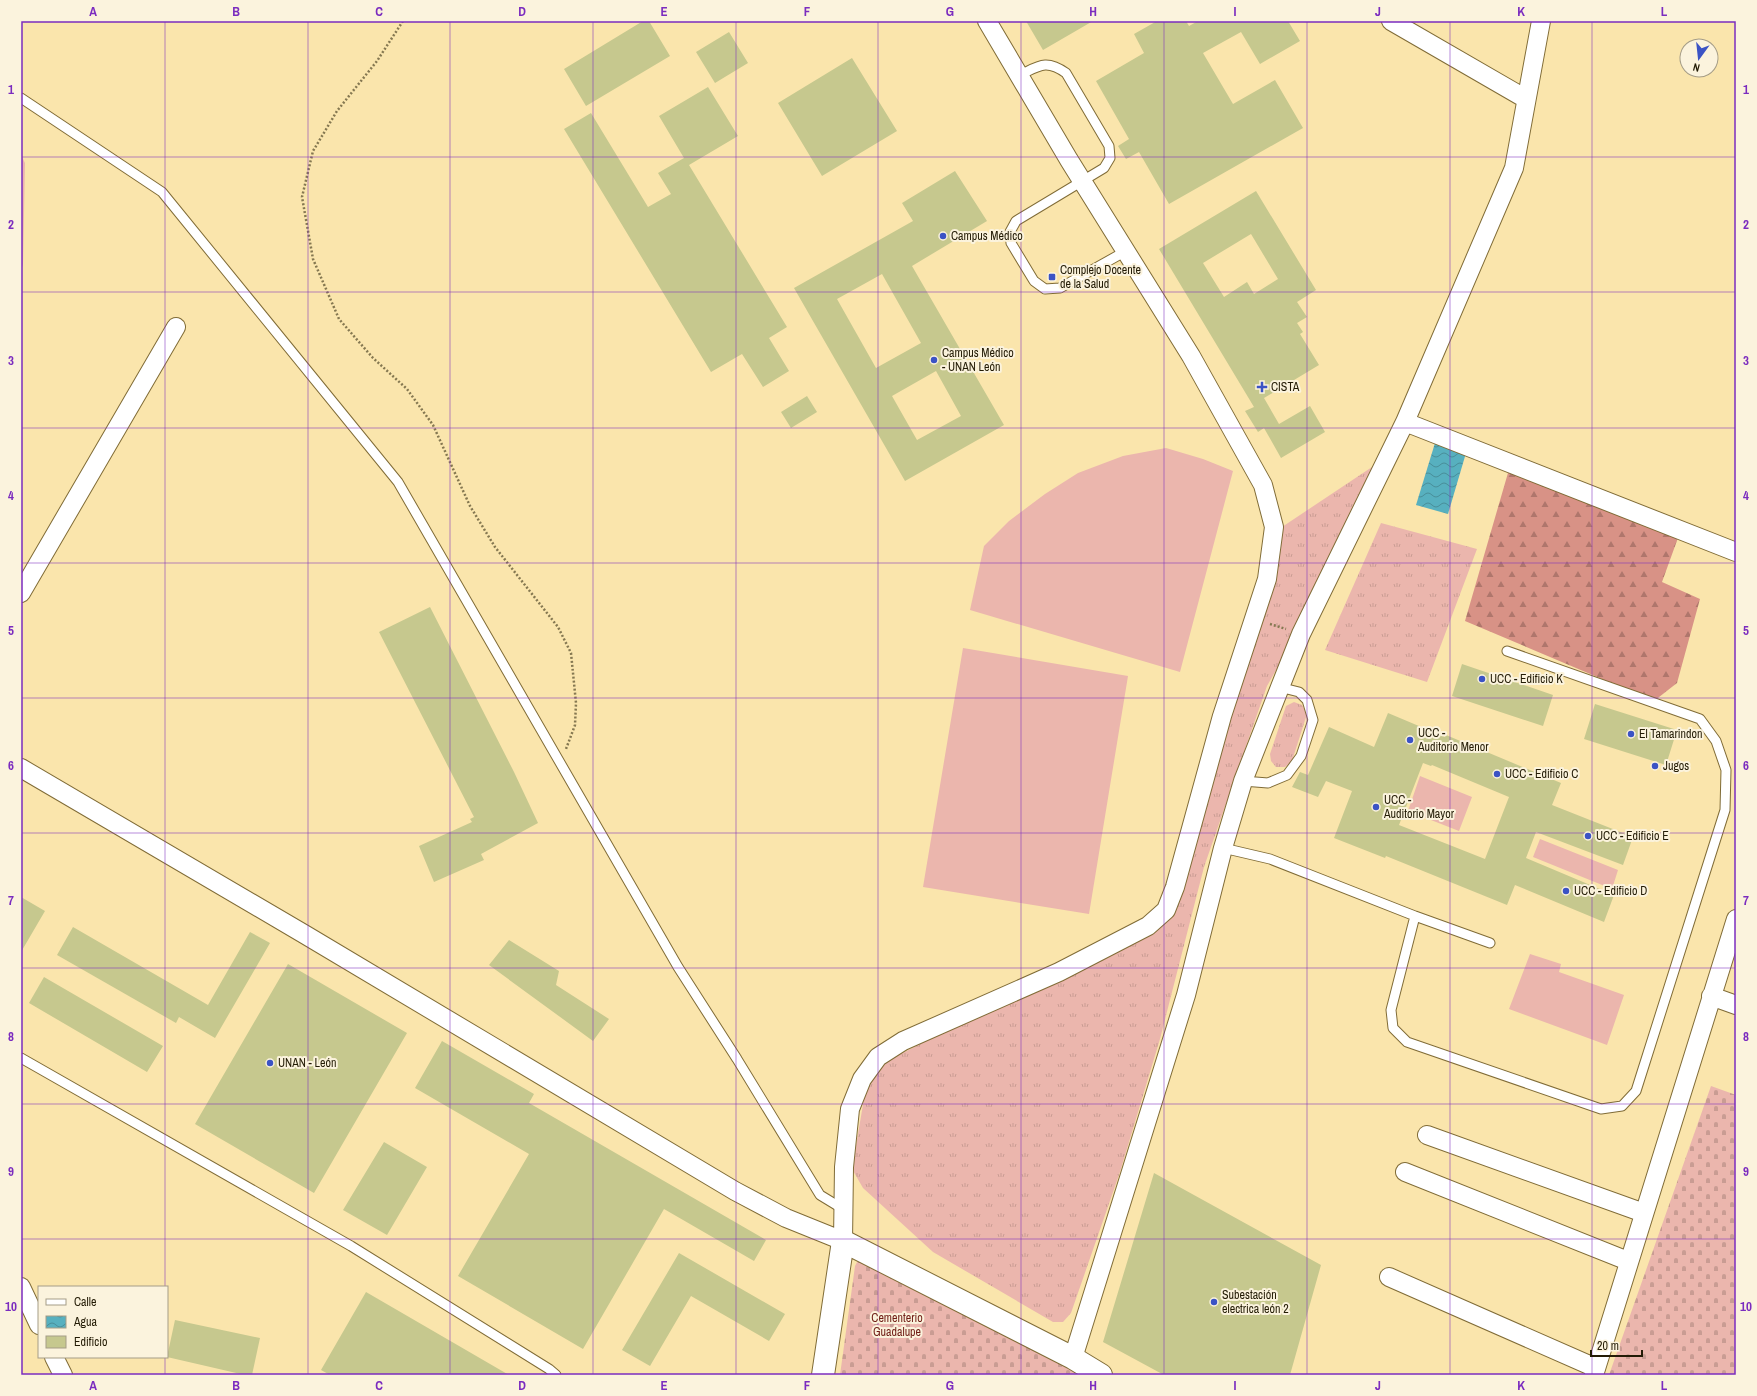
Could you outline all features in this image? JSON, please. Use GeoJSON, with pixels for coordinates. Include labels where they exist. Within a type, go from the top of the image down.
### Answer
{"type":"FeatureCollection","features":[{"type":"Feature","properties":{"kind":"street"},"geometry":{"type":"LineString","coordinates":[[823,1375],[843,1241],[844,1167],[850,1109],[862,1079],[878,1057],[903,1041],[1059,972],[1148,926],[1166,910],[1175,887],[1222,716],[1267,579],[1274,527],[1263,485],[1191,356],[1083,182],[987,21]]}},
{"type":"Feature","properties":{"kind":"street"},"geometry":{"type":"LineString","coordinates":[[1391,21],[1526,99]]}},
{"type":"Feature","properties":{"kind":"street"},"geometry":{"type":"LineString","coordinates":[[1073,1358],[1186,995],[1223,848],[1243,781],[1301,634],[1405,422],[1514,168],[1540,21]]}},
{"type":"Feature","properties":{"kind":"street"},"geometry":{"type":"LineString","coordinates":[[21,593],[176,327]]}},
{"type":"Feature","properties":{"kind":"street"},"geometry":{"type":"LineString","coordinates":[[1405,422],[1736,552]]}},
{"type":"Feature","properties":{"kind":"street"},"geometry":{"type":"LineString","coordinates":[[21,768],[318,942],[735,1191],[786,1218],[843,1241],[1073,1358],[1101,1375]]}},
{"type":"Feature","properties":{"kind":"street"},"geometry":{"type":"LineString","coordinates":[[1389,1276],[1595,1372],[1628,1261],[1736,919]]}},
{"type":"Feature","properties":{"kind":"street"},"geometry":{"type":"LineString","coordinates":[[1711,996],[1736,1005]]}},
{"type":"Feature","properties":{"kind":"street"},"geometry":{"type":"LineString","coordinates":[[1427,1135],[1644,1213]]}},
{"type":"Feature","properties":{"kind":"street"},"geometry":{"type":"LineString","coordinates":[[1405,1172],[1628,1261]]}},
{"type":"Feature","properties":{"kind":"street"},"geometry":{"type":"LineString","coordinates":[[21,1287],[38,1323]]}},
{"type":"Feature","properties":{"kind":"street"},"geometry":{"type":"LineString","coordinates":[[54,1358],[62,1375]]}},
{"type":"Feature","properties":{"kind":"lane"},"geometry":{"type":"LineString","coordinates":[[1020,75],[1042,65],[1055,66],[1066,73],[1108,146],[1110,158],[1104,168],[1016,221],[1010,232],[1011,243],[1034,281],[1045,289],[1060,288],[1126,250]]}},
{"type":"Feature","properties":{"kind":"lane"},"geometry":{"type":"LineString","coordinates":[[21,98],[162,192],[398,482],[678,967],[737,1059],[820,1195],[843,1209]]}},
{"type":"Feature","properties":{"kind":"lane"},"geometry":{"type":"LineString","coordinates":[[1415,916],[1391,1010],[1393,1028],[1407,1042],[1602,1109],[1622,1106],[1636,1091],[1725,810],[1726,770],[1716,741],[1700,719],[1507,651]]}},
{"type":"Feature","properties":{"kind":"lane"},"geometry":{"type":"LineString","coordinates":[[1243,781],[1268,783],[1287,775],[1301,756],[1313,720],[1307,700],[1299,692],[1279,687]]}},
{"type":"Feature","properties":{"kind":"lane"},"geometry":{"type":"LineString","coordinates":[[1223,848],[1270,859],[1415,916],[1490,943]]}},
{"type":"Feature","properties":{"kind":"lane"},"geometry":{"type":"LineString","coordinates":[[21,1058],[351,1246],[549,1369],[556,1375]]}},
{"type":"Feature","properties":{"kind":"path"},"geometry":{"type":"LineString","coordinates":[[403,21],[377,61],[337,111],[313,152],[302,197],[313,259],[339,319],[373,358],[407,388],[433,425],[470,506],[495,547],[558,627],[570,653],[576,703],[575,725],[569,744],[559,762]]}},
{"type":"Feature","properties":{"kind":"path"},"geometry":{"type":"LineString","coordinates":[[1254,618],[1301,634]]}},
{"type":"Feature","properties":{"kind":"green space"},"geometry":{"type":"Polygon","coordinates":[[[21,155],[25,163],[23,264],[21,271],[21,155]]]}},
{"type":"Feature","properties":{"kind":"green space"},"geometry":{"type":"Polygon","coordinates":[[[1166,448],[1203,459],[1233,471],[1180,672],[970,610],[984,546],[1009,521],[1045,494],[1078,473],[1123,456],[1166,448]]]}},
{"type":"Feature","properties":{"kind":"green space"},"geometry":{"type":"Polygon","coordinates":[[[1375,465],[1308,614],[1267,686],[1204,867],[1160,1039],[1120,1172],[1071,1313],[1063,1322],[1053,1322],[933,1252],[863,1188],[852,1169],[867,1081],[889,1060],[934,1037],[1100,961],[1156,932],[1182,895],[1216,759],[1282,527],[1375,465]]]}},
{"type":"Feature","properties":{"kind":"green space"},"geometry":{"type":"Polygon","coordinates":[[[1510,466],[1683,524],[1662,582],[1700,599],[1677,683],[1654,701],[1465,621],[1510,466]]]}},
{"type":"Feature","properties":{"kind":"green space"},"geometry":{"type":"Polygon","coordinates":[[[1381,523],[1477,549],[1427,682],[1325,650],[1381,523]]]}},
{"type":"Feature","properties":{"kind":"green space"},"geometry":{"type":"Polygon","coordinates":[[[963,648],[1128,676],[1089,914],[923,887],[963,648]]]}},
{"type":"Feature","properties":{"kind":"green space"},"geometry":{"type":"Polygon","coordinates":[[[1294,702],[1302,705],[1307,714],[1292,761],[1285,767],[1276,767],[1271,761],[1270,754],[1286,706],[1294,702]]]}},
{"type":"Feature","properties":{"kind":"green space"},"geometry":{"type":"Polygon","coordinates":[[[1420,776],[1472,797],[1459,831],[1408,811],[1420,776]]]}},
{"type":"Feature","properties":{"kind":"green space"},"geometry":{"type":"Polygon","coordinates":[[[1540,839],[1618,870],[1612,889],[1533,857],[1540,839]]]}},
{"type":"Feature","properties":{"kind":"green space"},"geometry":{"type":"Polygon","coordinates":[[[1530,954],[1561,964],[1559,972],[1624,995],[1607,1045],[1509,1009],[1530,954]]]}},
{"type":"Feature","properties":{"kind":"green space"},"geometry":{"type":"Polygon","coordinates":[[[1711,1086],[1736,1095],[1736,1375],[1609,1375],[1711,1086]]]}},
{"type":"Feature","properties":{"kind":"green space","name":"Cementerio Guadalupe"},"geometry":{"type":"Polygon","coordinates":[[[864,1249],[1090,1375],[840,1375],[855,1266],[864,1249]]]}},
{"type":"Feature","properties":{"kind":"water"},"geometry":{"type":"Polygon","coordinates":[[[1435,443],[1466,453],[1448,514],[1416,505],[1435,443]]]}},
{"type":"Feature","properties":{"kind":"building"},"geometry":{"type":"Polygon","coordinates":[[[643,21],[649,21],[670,56],[586,106],[564,69],[643,21]]]}},
{"type":"Feature","properties":{"kind":"building"},"geometry":{"type":"Polygon","coordinates":[[[1026,21],[1093,21],[1043,50],[1026,21]]]}},
{"type":"Feature","properties":{"kind":"building"},"geometry":{"type":"Polygon","coordinates":[[[1157,21],[1186,21],[1189,26],[1198,21],[1288,21],[1300,41],[1260,64],[1241,32],[1203,53],[1233,104],[1275,80],[1303,128],[1169,204],[1139,152],[1126,159],[1118,146],[1129,139],[1096,81],[1144,53],[1134,34],[1157,21]]]}},
{"type":"Feature","properties":{"kind":"building"},"geometry":{"type":"Polygon","coordinates":[[[729,32],[748,63],[715,83],[696,52],[729,32]]]}},
{"type":"Feature","properties":{"kind":"building"},"geometry":{"type":"Polygon","coordinates":[[[852,58],[897,131],[822,176],[778,103],[852,58]]]}},
{"type":"Feature","properties":{"kind":"building"},"geometry":{"type":"Polygon","coordinates":[[[708,87],[738,136],[689,165],[787,327],[769,338],[789,371],[763,387],[742,354],[711,372],[564,129],[591,113],[648,207],[671,194],[658,173],[684,158],[659,116],[708,87]]]}},
{"type":"Feature","properties":{"kind":"building"},"geometry":{"type":"Polygon","coordinates":[[[955,171],[987,221],[912,266],[1004,425],[905,481],[794,288],[913,221],[902,203],[955,171]],[[882,274],[837,299],[876,368],[921,343],[882,274]],[[936,371],[892,396],[917,440],[961,416],[936,371]]]}},
{"type":"Feature","properties":{"kind":"building"},"geometry":{"type":"Polygon","coordinates":[[[1256,191],[1316,290],[1297,302],[1307,317],[1297,323],[1303,332],[1300,334],[1319,365],[1264,398],[1279,424],[1310,406],[1325,432],[1281,458],[1264,428],[1258,432],[1245,411],[1254,407],[1159,249],[1256,191]],[[1251,234],[1203,263],[1224,297],[1247,282],[1254,294],[1278,279],[1251,234]]]}},
{"type":"Feature","properties":{"kind":"building"},"geometry":{"type":"Polygon","coordinates":[[[807,396],[817,412],[791,428],[781,412],[807,396]]]}},
{"type":"Feature","properties":{"kind":"building"},"geometry":{"type":"Polygon","coordinates":[[[430,607],[514,772],[538,823],[481,854],[484,860],[434,882],[419,846],[472,822],[470,819],[474,817],[379,632],[430,607]]]}},
{"type":"Feature","properties":{"kind":"building","name":"UCC - Edificio K"},"geometry":{"type":"Polygon","coordinates":[[[1462,664],[1553,695],[1543,726],[1452,696],[1462,664]]]}},
{"type":"Feature","properties":{"kind":"building","name":"El Tamarindon"},"geometry":{"type":"Polygon","coordinates":[[[1595,704],[1677,730],[1666,765],[1584,739],[1595,704]]]}},
{"type":"Feature","properties":{"kind":"building"},"geometry":{"type":"Polygon","coordinates":[[[1388,713],[1445,737],[1446,735],[1561,783],[1552,805],[1633,837],[1623,865],[1536,832],[1526,858],[1614,895],[1604,922],[1515,885],[1507,905],[1386,856],[1385,858],[1334,838],[1352,791],[1326,781],[1318,797],[1292,787],[1300,772],[1308,775],[1329,727],[1374,747],[1388,713]],[[1423,763],[1399,825],[1485,859],[1509,797],[1432,765],[1423,763]]]}},
{"type":"Feature","properties":{"kind":"building"},"geometry":{"type":"Polygon","coordinates":[[[21,897],[45,911],[21,952],[21,897]]]}},
{"type":"Feature","properties":{"kind":"building"},"geometry":{"type":"Polygon","coordinates":[[[73,927],[208,1005],[250,932],[270,943],[215,1038],[179,1017],[176,1023],[57,955],[73,927]]]}},
{"type":"Feature","properties":{"kind":"building"},"geometry":{"type":"Polygon","coordinates":[[[509,940],[559,971],[556,985],[609,1019],[593,1041],[489,965],[509,940]]]}},
{"type":"Feature","properties":{"kind":"building"},"geometry":{"type":"Polygon","coordinates":[[[288,964],[407,1033],[314,1193],[195,1124],[288,964]]]}},
{"type":"Feature","properties":{"kind":"building"},"geometry":{"type":"Polygon","coordinates":[[[44,977],[163,1046],[147,1072],[29,1003],[44,977]]]}},
{"type":"Feature","properties":{"kind":"building"},"geometry":{"type":"Polygon","coordinates":[[[442,1041],[534,1094],[529,1103],[766,1240],[754,1261],[664,1209],[583,1349],[458,1276],[529,1154],[415,1088],[442,1041]]]}},
{"type":"Feature","properties":{"kind":"building"},"geometry":{"type":"Polygon","coordinates":[[[384,1142],[427,1167],[387,1235],[343,1210],[384,1142]]]}},
{"type":"Feature","properties":{"kind":"building"},"geometry":{"type":"Polygon","coordinates":[[[1154,1173],[1321,1265],[1290,1375],[1164,1375],[1103,1342],[1154,1173]]]}},
{"type":"Feature","properties":{"kind":"building"},"geometry":{"type":"Polygon","coordinates":[[[679,1253],[785,1314],[769,1341],[691,1296],[650,1366],[622,1350],[679,1253]]]}},
{"type":"Feature","properties":{"kind":"building"},"geometry":{"type":"Polygon","coordinates":[[[366,1292],[509,1375],[330,1375],[321,1370],[366,1292]]]}},
{"type":"Feature","properties":{"kind":"building"},"geometry":{"type":"Polygon","coordinates":[[[175,1320],[260,1338],[252,1375],[245,1375],[168,1357],[175,1320]]]}},
{"type":"Feature","properties":{"kind":"place","name":"Campus Médico"},"geometry":{"type":"Point","coordinates":[943,236]}},
{"type":"Feature","properties":{"kind":"place","name":"Complejo Docente de la Salud"},"geometry":{"type":"Point","coordinates":[1052,277]}},
{"type":"Feature","properties":{"kind":"place","name":"Campus Médico - UNAN León"},"geometry":{"type":"Point","coordinates":[934,360]}},
{"type":"Feature","properties":{"kind":"place","name":"CISTA"},"geometry":{"type":"Point","coordinates":[1262,387]}},
{"type":"Feature","properties":{"kind":"place","name":"UCC - Edificio K"},"geometry":{"type":"Point","coordinates":[1482,679]}},
{"type":"Feature","properties":{"kind":"place","name":"El Tamarindon"},"geometry":{"type":"Point","coordinates":[1631,734]}},
{"type":"Feature","properties":{"kind":"place","name":"UCC - Auditorio Menor"},"geometry":{"type":"Point","coordinates":[1410,740]}},
{"type":"Feature","properties":{"kind":"place","name":"Jugos"},"geometry":{"type":"Point","coordinates":[1655,766]}},
{"type":"Feature","properties":{"kind":"place","name":"UCC - Edificio C"},"geometry":{"type":"Point","coordinates":[1497,774]}},
{"type":"Feature","properties":{"kind":"place","name":"UCC - Auditorio Mayor"},"geometry":{"type":"Point","coordinates":[1376,807]}},
{"type":"Feature","properties":{"kind":"place","name":"UCC - Edificio E"},"geometry":{"type":"Point","coordinates":[1588,836]}},
{"type":"Feature","properties":{"kind":"place","name":"UCC - Edificio D"},"geometry":{"type":"Point","coordinates":[1566,891]}},
{"type":"Feature","properties":{"kind":"place","name":"UNAN - León"},"geometry":{"type":"Point","coordinates":[270,1063]}},
{"type":"Feature","properties":{"kind":"place","name":"Subestación electrica león 2"},"geometry":{"type":"Point","coordinates":[1214,1302]}}]}
